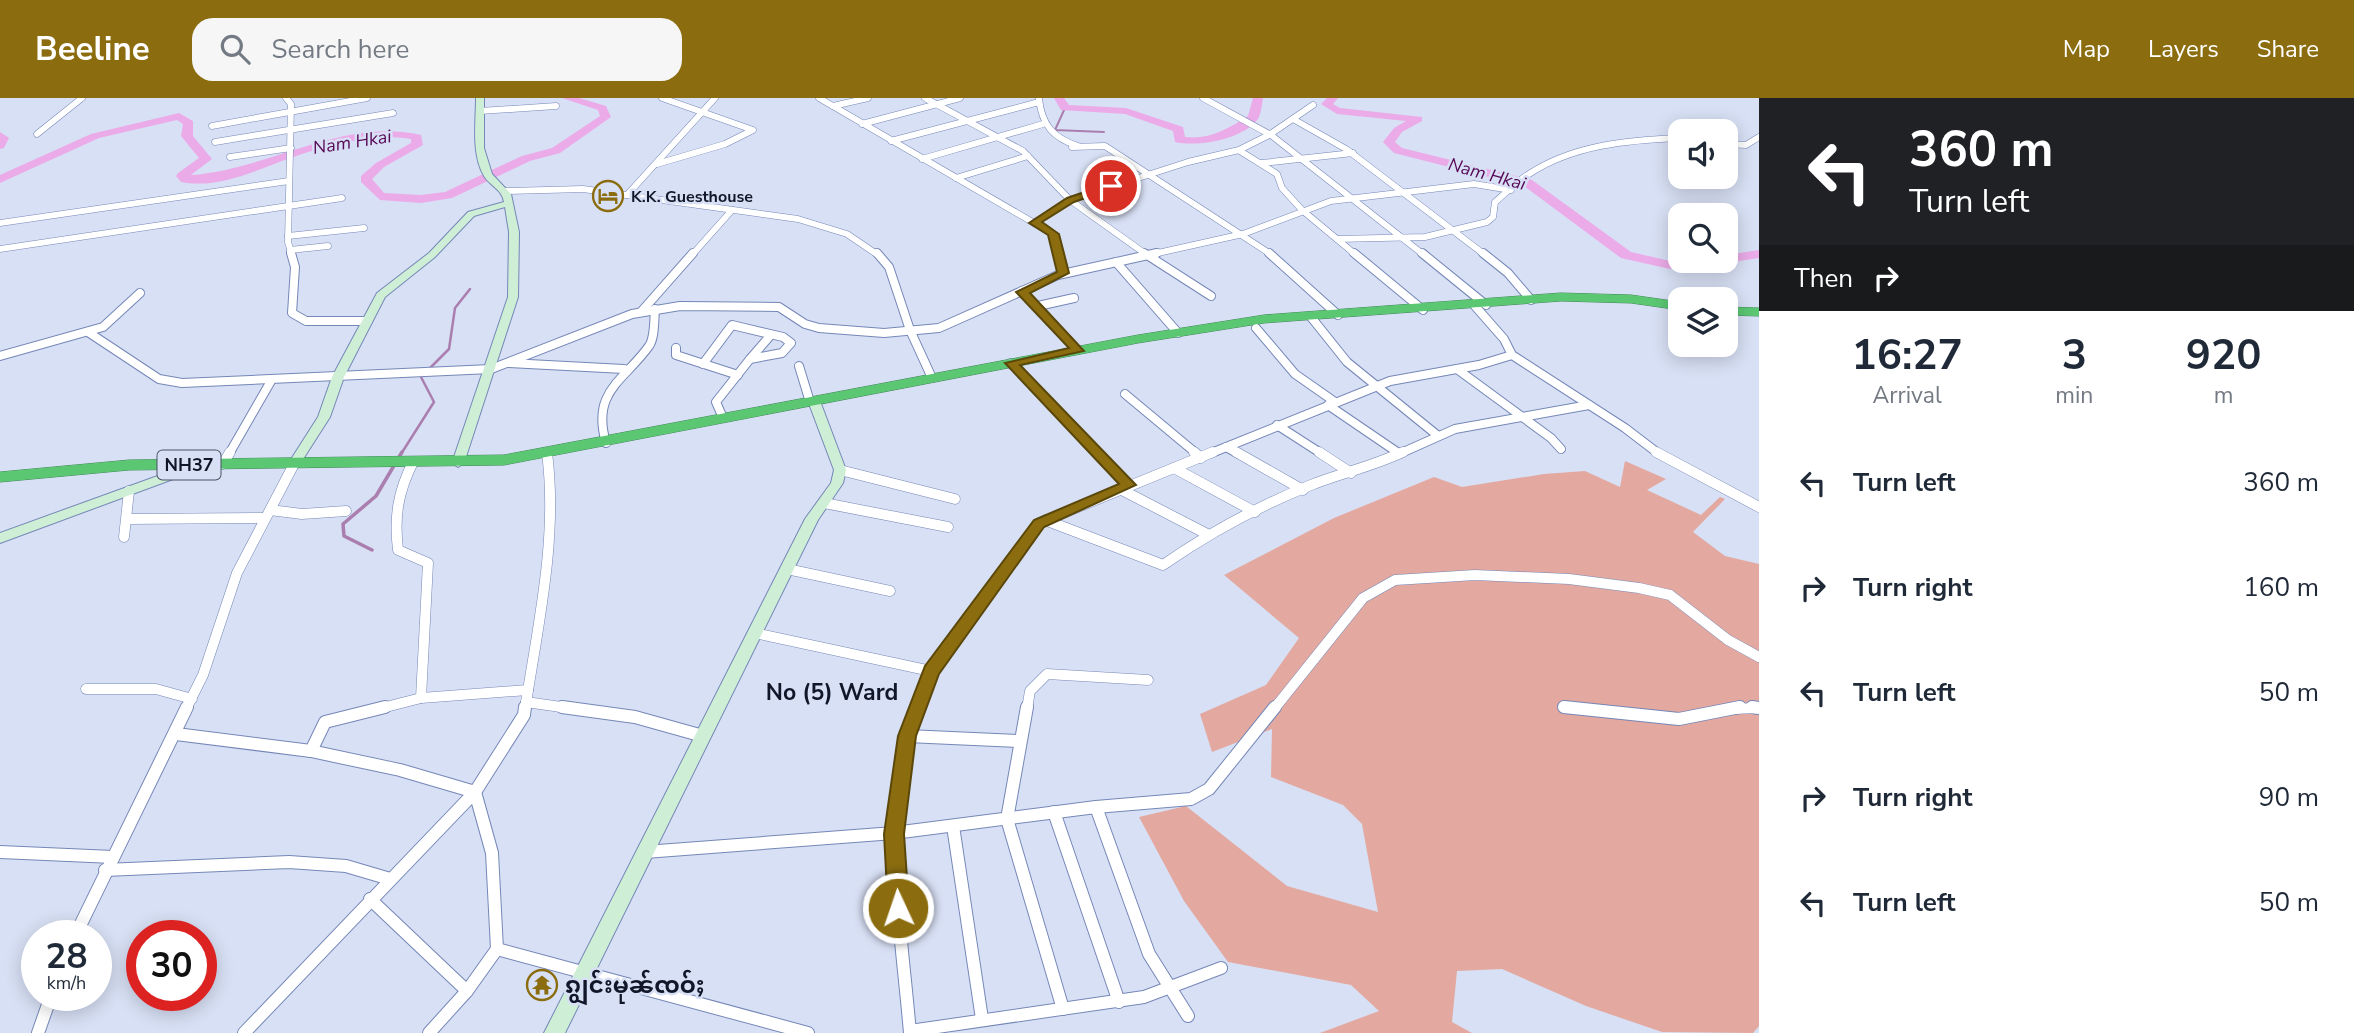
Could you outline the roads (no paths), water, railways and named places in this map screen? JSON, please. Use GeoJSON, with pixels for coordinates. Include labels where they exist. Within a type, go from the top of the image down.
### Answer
{"type":"FeatureCollection","features":[{"type":"Feature","properties":{"kind":"highway","name":"NH37"},"geometry":{"type":"LineString","coordinates":[[0,477],[129,465],[458,463],[505,460],[606,443],[1011,363],[1264,319],[1423,310],[1531,300],[1631,299],[1668,304]]}},
{"type":"Feature","properties":{"kind":"highway"},"geometry":{"type":"LineString","coordinates":[[1738,311],[1756,313]]}},
{"type":"Feature","properties":{"kind":"street"},"geometry":{"type":"LineString","coordinates":[[37,134],[82,98]]}},
{"type":"Feature","properties":{"kind":"street"},"geometry":{"type":"LineString","coordinates":[[286,98],[291,104],[288,236],[295,267],[292,313],[306,321],[368,321]]}},
{"type":"Feature","properties":{"kind":"street"},"geometry":{"type":"LineString","coordinates":[[212,126],[367,98]]}},
{"type":"Feature","properties":{"kind":"street"},"geometry":{"type":"LineString","coordinates":[[458,463],[513,297],[514,232],[505,191],[490,177],[480,148],[480,98]]}},
{"type":"Feature","properties":{"kind":"street"},"geometry":{"type":"LineString","coordinates":[[657,164],[715,147],[753,130],[703,110],[662,98]]}},
{"type":"Feature","properties":{"kind":"street"},"geometry":{"type":"LineString","coordinates":[[627,195],[715,98]]}},
{"type":"Feature","properties":{"kind":"street"},"geometry":{"type":"LineString","coordinates":[[819,98],[1053,234],[1063,273]]}},
{"type":"Feature","properties":{"kind":"street"},"geometry":{"type":"LineString","coordinates":[[833,106],[868,98]]}},
{"type":"Feature","properties":{"kind":"street"},"geometry":{"type":"LineString","coordinates":[[925,98],[1028,156],[1046,178],[1070,200],[1147,255],[1212,296]]}},
{"type":"Feature","properties":{"kind":"street"},"geometry":{"type":"LineString","coordinates":[[862,124],[960,98]]}},
{"type":"Feature","properties":{"kind":"street"},"geometry":{"type":"LineString","coordinates":[[1203,98],[1271,135],[1400,237],[1480,305],[1512,355],[1625,428],[1655,452],[1759,507]]}},
{"type":"Feature","properties":{"kind":"street"},"geometry":{"type":"LineString","coordinates":[[891,141],[1039,100],[1043,124],[1068,144],[1075,147],[1105,146],[1275,257],[1338,315]]}},
{"type":"Feature","properties":{"kind":"street"},"geometry":{"type":"LineString","coordinates":[[1034,223],[1070,200],[1149,174],[1240,151],[1271,135],[1313,105]]}},
{"type":"Feature","properties":{"kind":"street"},"geometry":{"type":"LineString","coordinates":[[480,111],[556,106]]}},
{"type":"Feature","properties":{"kind":"street"},"geometry":{"type":"LineString","coordinates":[[215,142],[393,113]]}},
{"type":"Feature","properties":{"kind":"street"},"geometry":{"type":"LineString","coordinates":[[1293,119],[1318,130],[1353,153],[1451,229],[1496,260],[1515,277],[1531,300]]}},
{"type":"Feature","properties":{"kind":"street"},"geometry":{"type":"LineString","coordinates":[[922,159],[1043,124]]}},
{"type":"Feature","properties":{"kind":"street"},"geometry":{"type":"LineString","coordinates":[[1738,145],[1746,145],[1759,137]]}},
{"type":"Feature","properties":{"kind":"street"},"geometry":{"type":"LineString","coordinates":[[1337,239],[1425,237],[1487,222],[1493,217],[1495,202],[1527,176],[1575,151],[1668,139]]}},
{"type":"Feature","properties":{"kind":"street"},"geometry":{"type":"LineString","coordinates":[[1240,151],[1277,174],[1282,188],[1302,210],[1423,310]]}},
{"type":"Feature","properties":{"kind":"street"},"geometry":{"type":"LineString","coordinates":[[230,157],[290,152]]}},
{"type":"Feature","properties":{"kind":"street"},"geometry":{"type":"LineString","coordinates":[[1262,163],[1353,153]]}},
{"type":"Feature","properties":{"kind":"street"},"geometry":{"type":"LineString","coordinates":[[956,178],[1028,156]]}},
{"type":"Feature","properties":{"kind":"street"},"geometry":{"type":"LineString","coordinates":[[0,223],[289,181]]}},
{"type":"Feature","properties":{"kind":"street"},"geometry":{"type":"LineString","coordinates":[[89,332],[159,379],[182,383],[491,369],[640,312],[705,304],[779,307],[811,327],[884,332],[939,328],[1063,273],[1243,234],[1302,210],[1351,199],[1474,184],[1511,190]]}},
{"type":"Feature","properties":{"kind":"street"},"geometry":{"type":"LineString","coordinates":[[505,191],[565,188],[627,195],[798,219],[847,234],[874,250],[889,267],[910,330],[932,378]]}},
{"type":"Feature","properties":{"kind":"street"},"geometry":{"type":"LineString","coordinates":[[0,248],[342,198]]}},
{"type":"Feature","properties":{"kind":"street"},"geometry":{"type":"LineString","coordinates":[[82,920],[204,675],[237,573],[294,464],[324,417],[338,377],[381,295],[432,255],[471,214],[509,203]]}},
{"type":"Feature","properties":{"kind":"street"},"geometry":{"type":"LineString","coordinates":[[640,312],[732,210]]}},
{"type":"Feature","properties":{"kind":"street"},"geometry":{"type":"LineString","coordinates":[[288,236],[364,228]]}},
{"type":"Feature","properties":{"kind":"street"},"geometry":{"type":"LineString","coordinates":[[290,250],[328,246]]}},
{"type":"Feature","properties":{"kind":"street"},"geometry":{"type":"LineString","coordinates":[[1116,262],[1178,333]]}},
{"type":"Feature","properties":{"kind":"street"},"geometry":{"type":"LineString","coordinates":[[1022,292],[1038,306],[1077,351]]}},
{"type":"Feature","properties":{"kind":"street"},"geometry":{"type":"LineString","coordinates":[[0,356],[89,332],[113,321],[140,293]]}},
{"type":"Feature","properties":{"kind":"street"},"geometry":{"type":"LineString","coordinates":[[1038,306],[1074,298]]}},
{"type":"Feature","properties":{"kind":"street"},"geometry":{"type":"LineString","coordinates":[[606,443],[600,422],[615,381],[651,344],[655,309]]}},
{"type":"Feature","properties":{"kind":"street"},"geometry":{"type":"LineString","coordinates":[[1311,317],[1347,362],[1437,435]]}},
{"type":"Feature","properties":{"kind":"street"},"geometry":{"type":"LineString","coordinates":[[703,365],[732,325],[783,337],[791,343],[782,353],[750,359]]}},
{"type":"Feature","properties":{"kind":"street"},"geometry":{"type":"LineString","coordinates":[[1256,328],[1295,374],[1397,453]]}},
{"type":"Feature","properties":{"kind":"street"},"geometry":{"type":"LineString","coordinates":[[723,418],[716,402],[770,336]]}},
{"type":"Feature","properties":{"kind":"street"},"geometry":{"type":"LineString","coordinates":[[676,348],[676,355],[738,375]]}},
{"type":"Feature","properties":{"kind":"street"},"geometry":{"type":"LineString","coordinates":[[1221,968],[1171,987],[1119,1002],[910,1032],[894,834],[907,736],[931,671],[1015,555],[1045,520],[1377,387],[1512,355]]}},
{"type":"Feature","properties":{"kind":"street"},"geometry":{"type":"LineString","coordinates":[[507,363],[624,369]]}},
{"type":"Feature","properties":{"kind":"street"},"geometry":{"type":"LineString","coordinates":[[1011,363],[1125,487],[1207,534]]}},
{"type":"Feature","properties":{"kind":"street"},"geometry":{"type":"LineString","coordinates":[[554,1033],[787,569],[837,483],[840,470],[799,366]]}},
{"type":"Feature","properties":{"kind":"street"},"geometry":{"type":"LineString","coordinates":[[1457,369],[1552,438],[1561,449]]}},
{"type":"Feature","properties":{"kind":"street"},"geometry":{"type":"LineString","coordinates":[[223,464],[271,381]]}},
{"type":"Feature","properties":{"kind":"street"},"geometry":{"type":"LineString","coordinates":[[1125,394],[1201,457]]}},
{"type":"Feature","properties":{"kind":"street"},"geometry":{"type":"LineString","coordinates":[[1045,520],[1163,565],[1207,534],[1303,490],[1371,467],[1437,435],[1455,429],[1589,405]]}},
{"type":"Feature","properties":{"kind":"street"},"geometry":{"type":"LineString","coordinates":[[1277,425],[1351,473]]}},
{"type":"Feature","properties":{"kind":"street"},"geometry":{"type":"LineString","coordinates":[[1226,447],[1303,490]]}},
{"type":"Feature","properties":{"kind":"street"},"geometry":{"type":"LineString","coordinates":[[244,1033],[475,792],[524,715],[540,627],[552,492],[547,453]]}},
{"type":"Feature","properties":{"kind":"street"},"geometry":{"type":"LineString","coordinates":[[413,462],[396,495],[393,517],[398,550],[428,563],[421,698]]}},
{"type":"Feature","properties":{"kind":"street"},"geometry":{"type":"LineString","coordinates":[[0,538],[199,465]]}},
{"type":"Feature","properties":{"kind":"street"},"geometry":{"type":"LineString","coordinates":[[1174,468],[1255,512]]}},
{"type":"Feature","properties":{"kind":"street"},"geometry":{"type":"LineString","coordinates":[[840,470],[955,499]]}},
{"type":"Feature","properties":{"kind":"street"},"geometry":{"type":"LineString","coordinates":[[124,537],[129,491]]}},
{"type":"Feature","properties":{"kind":"street"},"geometry":{"type":"LineString","coordinates":[[824,503],[948,527]]}},
{"type":"Feature","properties":{"kind":"street"},"geometry":{"type":"LineString","coordinates":[[127,519],[346,511]]}},
{"type":"Feature","properties":{"kind":"street"},"geometry":{"type":"LineString","coordinates":[[787,569],[890,591]]}},
{"type":"Feature","properties":{"kind":"street"},"geometry":{"type":"LineString","coordinates":[[644,852],[894,834],[1096,807],[1191,799],[1209,789],[1363,598],[1395,580],[1475,575],[1569,579],[1660,593],[1685,604],[1728,640],[1759,657]]}},
{"type":"Feature","properties":{"kind":"street"},"geometry":{"type":"LineString","coordinates":[[755,633],[931,671]]}},
{"type":"Feature","properties":{"kind":"street"},"geometry":{"type":"LineString","coordinates":[[1062,1009],[1007,819],[1030,691],[1047,674],[1148,680]]}},
{"type":"Feature","properties":{"kind":"street"},"geometry":{"type":"LineString","coordinates":[[86,689],[156,689],[192,699]]}},
{"type":"Feature","properties":{"kind":"street"},"geometry":{"type":"LineString","coordinates":[[312,751],[325,722],[421,698],[479,691],[527,696],[635,717],[703,736]]}},
{"type":"Feature","properties":{"kind":"street"},"geometry":{"type":"LineString","coordinates":[[1564,707],[1679,719],[1745,706],[1759,708]]}},
{"type":"Feature","properties":{"kind":"street"},"geometry":{"type":"LineString","coordinates":[[176,734],[312,751],[400,770],[475,792]]}},
{"type":"Feature","properties":{"kind":"street"},"geometry":{"type":"LineString","coordinates":[[907,736],[1019,741]]}},
{"type":"Feature","properties":{"kind":"street"},"geometry":{"type":"LineString","coordinates":[[429,1033],[467,991],[497,949],[492,853],[475,792]]}},
{"type":"Feature","properties":{"kind":"street"},"geometry":{"type":"LineString","coordinates":[[1096,807],[1149,954],[1188,1016]]}},
{"type":"Feature","properties":{"kind":"street"},"geometry":{"type":"LineString","coordinates":[[1054,813],[1119,1002]]}},
{"type":"Feature","properties":{"kind":"street"},"geometry":{"type":"LineString","coordinates":[[953,826],[982,1020]]}},
{"type":"Feature","properties":{"kind":"street"},"geometry":{"type":"LineString","coordinates":[[0,852],[113,858]]}},
{"type":"Feature","properties":{"kind":"street"},"geometry":{"type":"LineString","coordinates":[[105,870],[289,862],[346,866],[390,879]]}},
{"type":"Feature","properties":{"kind":"street"},"geometry":{"type":"LineString","coordinates":[[370,900],[467,991]]}},
{"type":"Feature","properties":{"kind":"street"},"geometry":{"type":"LineString","coordinates":[[497,949],[808,1033]]}},
{"type":"Feature","properties":{"kind":"street"},"geometry":{"type":"LineString","coordinates":[[38,1033],[46,1011]]}},
{"type":"Feature","properties":{"kind":"waterway","name":"Nam Hkai"},"geometry":{"type":"LineString","coordinates":[[0,179],[95,136],[179,116],[189,123],[187,136],[206,159],[182,176],[185,179],[217,177],[256,168],[303,150],[395,133],[417,137],[417,145],[380,165],[365,179],[380,196],[421,199],[448,195],[526,158],[556,151],[606,117],[602,108],[567,98]]}},
{"type":"Feature","properties":{"kind":"waterway","name":"Nam Hkai"},"geometry":{"type":"LineString","coordinates":[[1059,98],[1065,108],[1126,111],[1179,129],[1179,140],[1190,141],[1218,137],[1253,118],[1258,98]]}},
{"type":"Feature","properties":{"kind":"waterway","name":"Nam Hkai"},"geometry":{"type":"LineString","coordinates":[[1333,98],[1326,104],[1337,111],[1418,119],[1398,130],[1389,142],[1398,151],[1528,183],[1626,255],[1668,265]]}},
{"type":"Feature","properties":{"kind":"waterway"},"geometry":{"type":"LineString","coordinates":[[1065,108],[1055,130],[1104,132]]}},
{"type":"Feature","properties":{"kind":"waterway","name":"Nam Hkai"},"geometry":{"type":"LineString","coordinates":[[0,135],[3,138],[0,146]]}},
{"type":"Feature","properties":{"kind":"waterway","name":"Nam Hkai"},"geometry":{"type":"LineString","coordinates":[[1738,257],[1759,254]]}},
{"type":"Feature","properties":{"kind":"waterway"},"geometry":{"type":"LineString","coordinates":[[401,454],[434,402],[421,377],[449,349],[455,308],[470,289]]}},
{"type":"Feature","properties":{"kind":"waterway"},"geometry":{"type":"LineString","coordinates":[[372,550],[344,536],[343,524],[376,496],[402,452]]}},
{"type":"Feature","properties":{"kind":"place","name":"K.K. Guesthouse"},"geometry":{"type":"Point","coordinates":[608,196]}},
{"type":"Feature","properties":{"kind":"place","name":"ၵျွင်းမုၼ်ၸဝ်ႈ"},"geometry":{"type":"Point","coordinates":[542,985]}},
{"type":"Feature","properties":{"kind":"district","name":"No (5) Ward"},"geometry":{"type":"Point","coordinates":[832,692]}}]}
